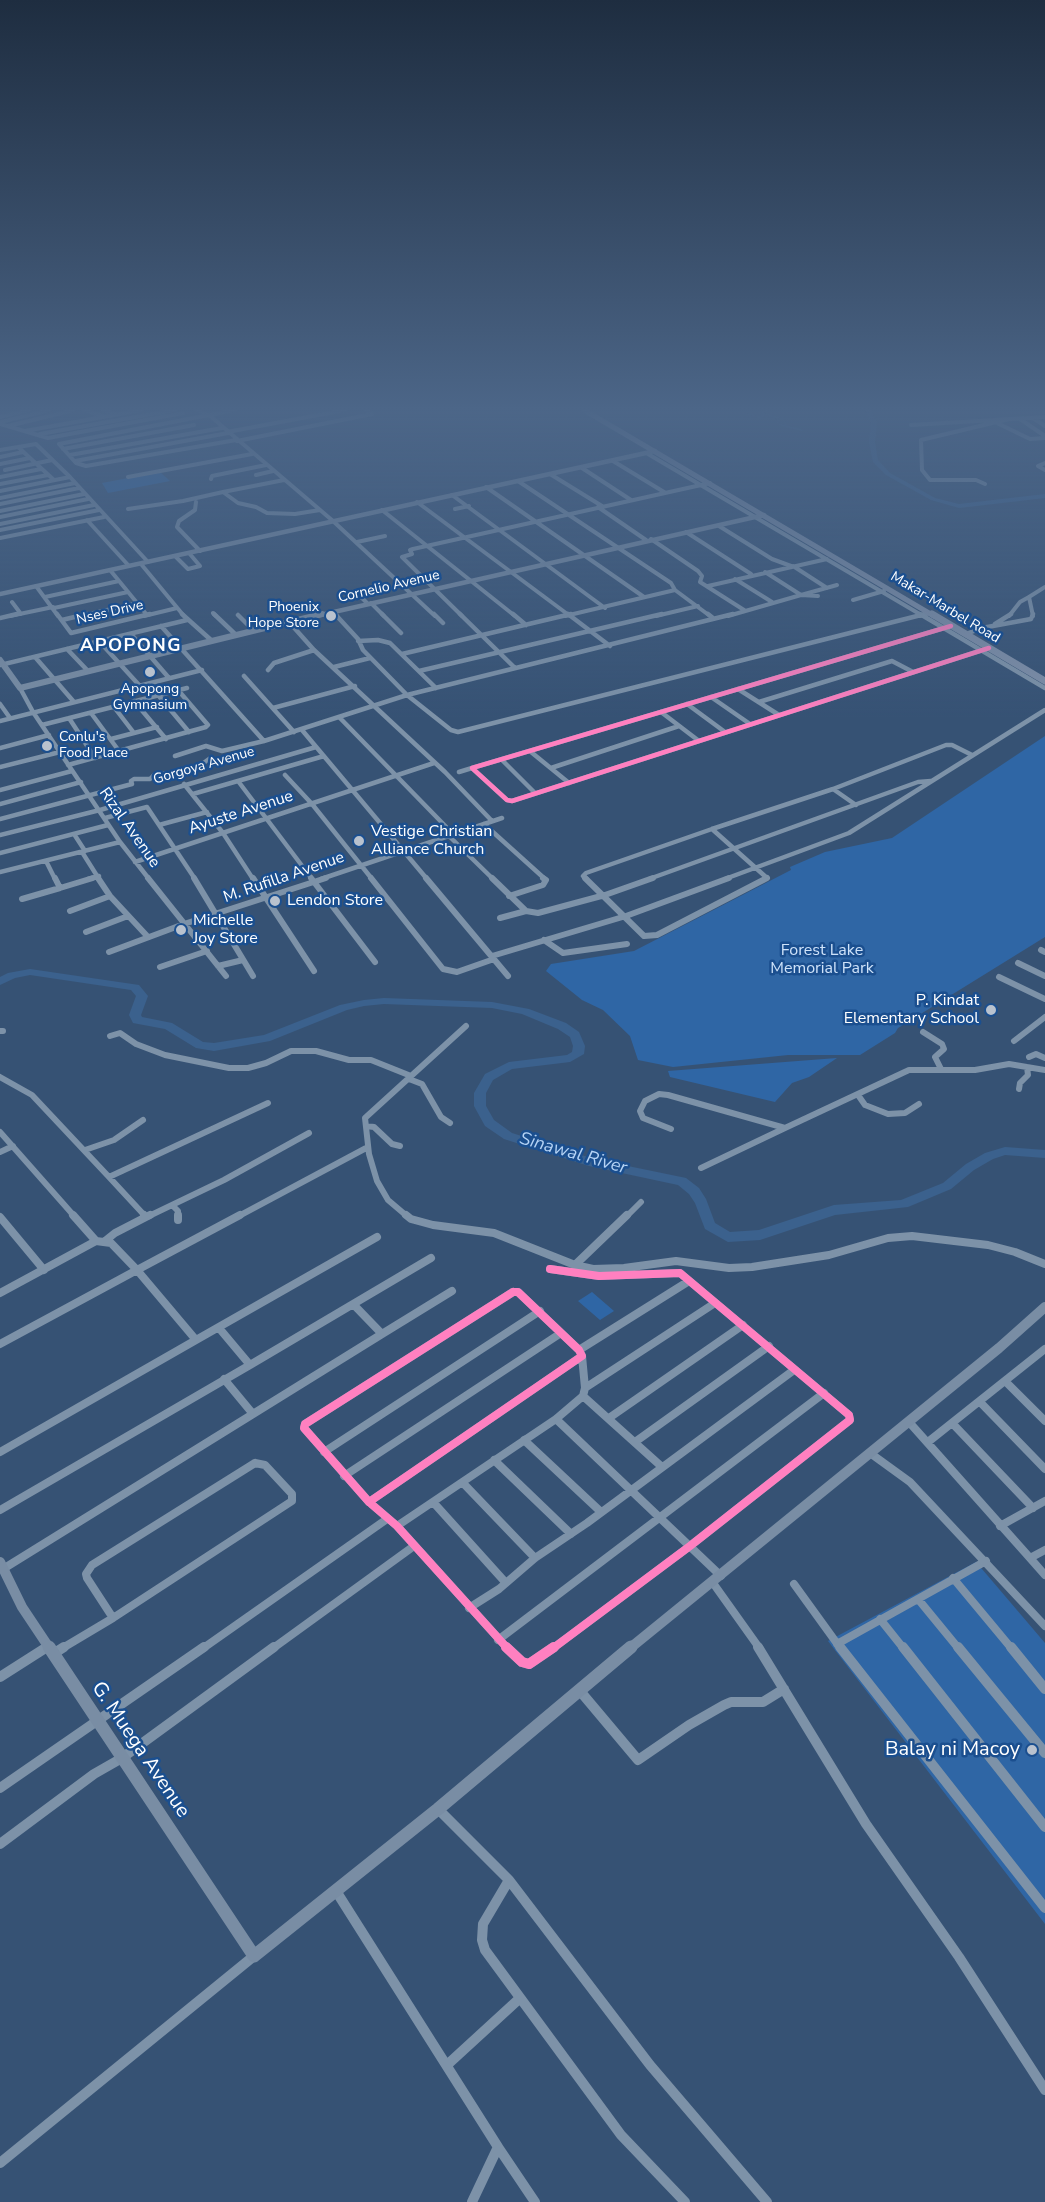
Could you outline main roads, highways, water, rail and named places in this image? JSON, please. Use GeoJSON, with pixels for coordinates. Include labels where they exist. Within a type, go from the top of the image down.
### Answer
{"type":"FeatureCollection","features":[{"type":"Feature","properties":{"kind":"main road","name":"Makar-Marbel Road"},"geometry":{"type":"LineString","coordinates":[[760,513],[836,557],[886,590],[930,613],[1045,681]]}},
{"type":"Feature","properties":{"kind":"waterway","name":"Sinawal River"},"geometry":{"type":"LineString","coordinates":[[0,982],[12,975],[30,972],[135,987],[142,996],[135,1015],[137,1020],[168,1026],[200,1045],[214,1047],[266,1038],[344,1007],[364,1003],[384,1001],[492,1005],[525,1011],[562,1026],[575,1035],[579,1046],[578,1054],[570,1058],[509,1066],[489,1077],[480,1093],[480,1106],[489,1123],[508,1136],[593,1163],[682,1181],[694,1191],[701,1202],[710,1226],[728,1237],[760,1235],[834,1210],[903,1204],[947,1186],[970,1167],[989,1156],[1005,1151],[1045,1154]]}},
{"type":"Feature","properties":{"kind":"place","name":"Phoenix Hope Store"},"geometry":{"type":"Point","coordinates":[331,616]}},
{"type":"Feature","properties":{"kind":"place","name":"Apopong Gymnasium"},"geometry":{"type":"Point","coordinates":[150,672]}},
{"type":"Feature","properties":{"kind":"place","name":"Conlu's Food Place"},"geometry":{"type":"Point","coordinates":[47,746]}},
{"type":"Feature","properties":{"kind":"place","name":"Vestige Christian Alliance Church"},"geometry":{"type":"Point","coordinates":[359,841]}},
{"type":"Feature","properties":{"kind":"place","name":"Lendon Store"},"geometry":{"type":"Point","coordinates":[275,901]}},
{"type":"Feature","properties":{"kind":"place","name":"Michelle Joy Store"},"geometry":{"type":"Point","coordinates":[181,930]}},
{"type":"Feature","properties":{"kind":"place","name":"P. Kindat Elementary School"},"geometry":{"type":"Point","coordinates":[991,1010]}},
{"type":"Feature","properties":{"kind":"place","name":"Balay ni Macoy"},"geometry":{"type":"Point","coordinates":[1032,1750]}},
{"type":"Feature","properties":{"kind":"district","name":"APOPONG"},"geometry":{"type":"Point","coordinates":[131,647]}},
{"type":"Feature","properties":{"kind":"park label","name":"Forest Lake Memorial Park"},"geometry":{"type":"Point","coordinates":[822,960]}}]}
